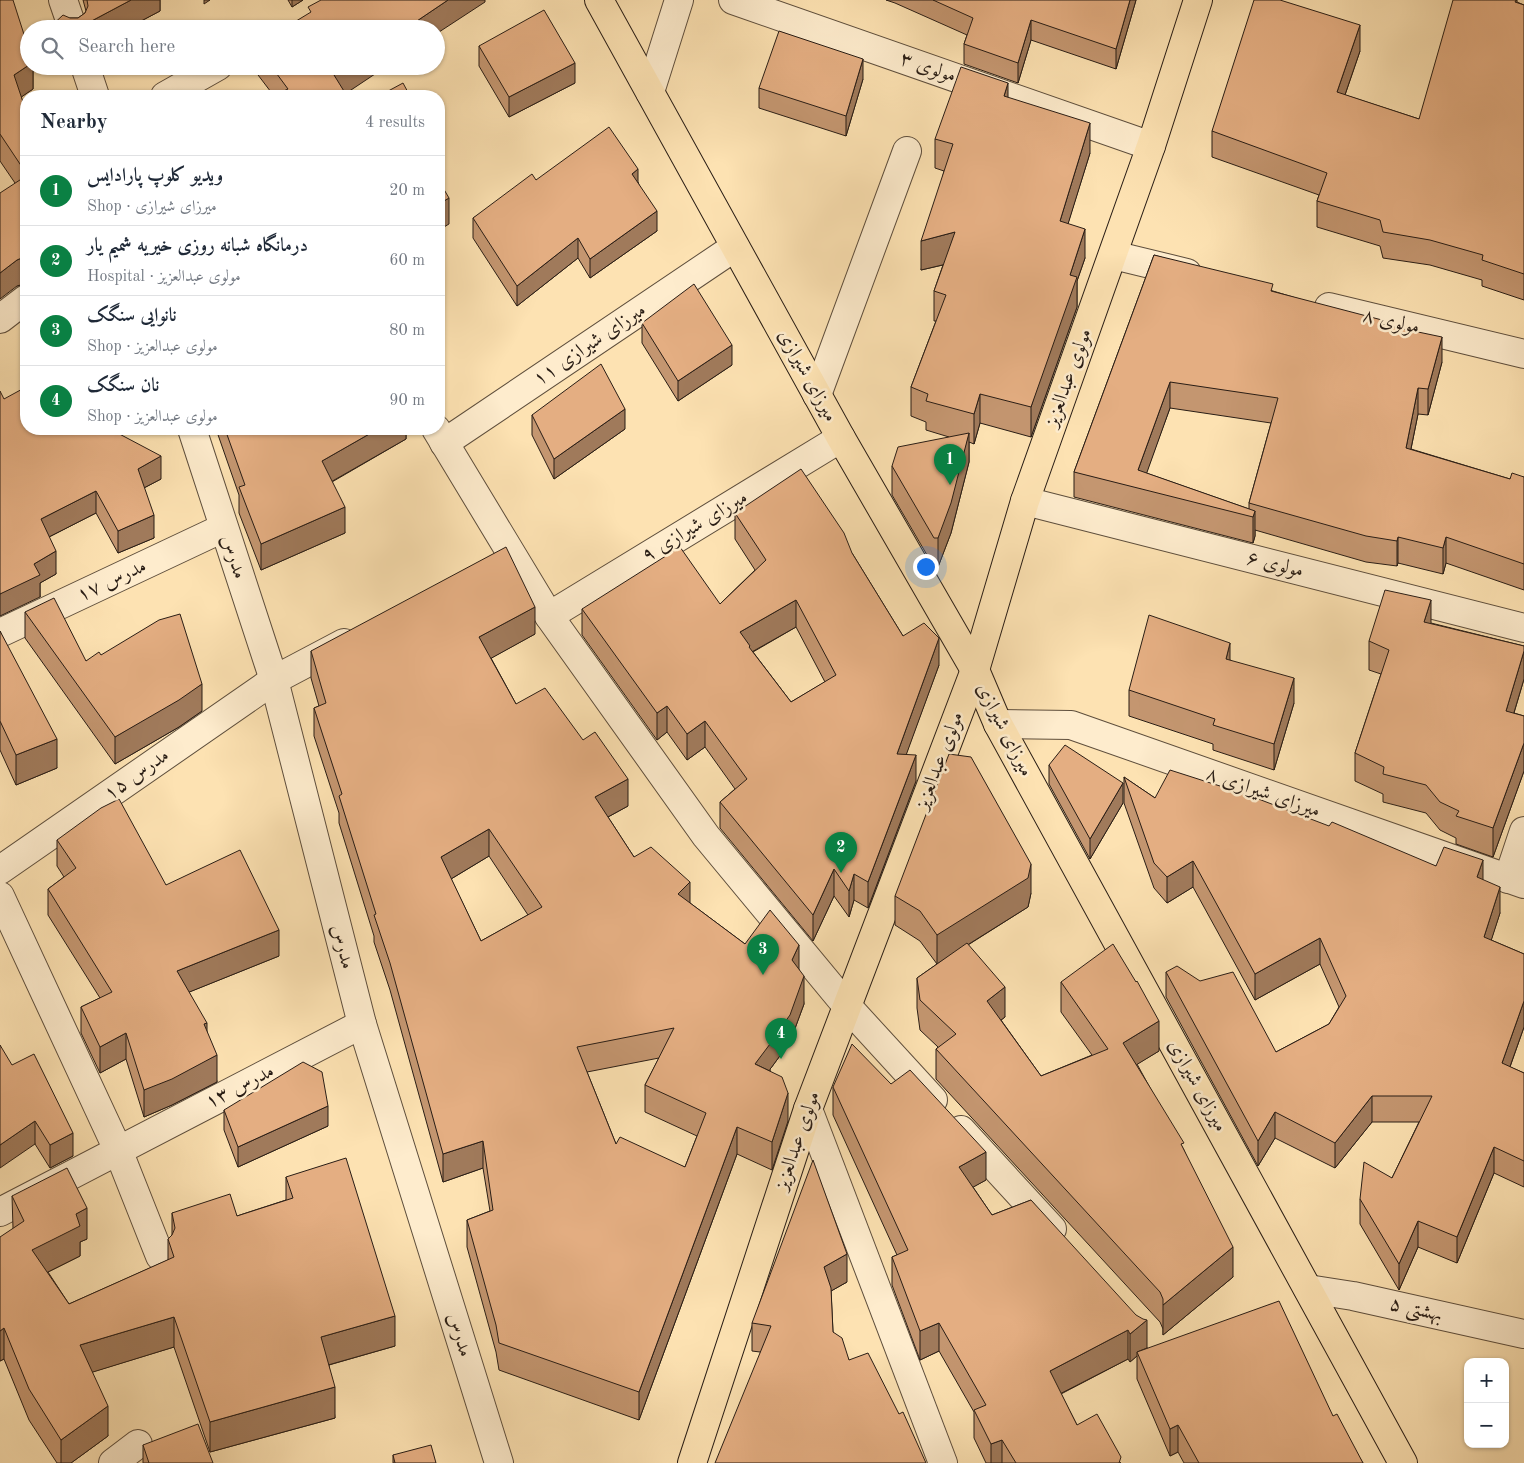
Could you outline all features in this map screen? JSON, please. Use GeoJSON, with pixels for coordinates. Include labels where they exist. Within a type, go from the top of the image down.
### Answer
{"type":"FeatureCollection","features":[{"type":"Feature","properties":{"kind":"main road","name":"میرزای شیرازی"},"geometry":{"type":"LineString","coordinates":[[599,0],[841,438],[975,670],[998,724],[1403,1463]]}},
{"type":"Feature","properties":{"kind":"main road","name":"مولوی عبدالعزیز"},"geometry":{"type":"LineString","coordinates":[[692,1463],[808,1109],[975,670],[1025,501],[1151,146],[1198,0]]}},
{"type":"Feature","properties":{"kind":"street"},"geometry":{"type":"LineString","coordinates":[[64,0],[70,20]]}},
{"type":"Feature","properties":{"kind":"street"},"geometry":{"type":"LineString","coordinates":[[650,92],[680,0]]}},
{"type":"Feature","properties":{"kind":"street","name":"مولوی ۳"},"geometry":{"type":"LineString","coordinates":[[733,0],[1151,146]]}},
{"type":"Feature","properties":{"kind":"street"},"geometry":{"type":"LineString","coordinates":[[88,75],[93,90]]}},
{"type":"Feature","properties":{"kind":"street"},"geometry":{"type":"LineString","coordinates":[[176,90],[202,75]]}},
{"type":"Feature","properties":{"kind":"street"},"geometry":{"type":"LineString","coordinates":[[817,395],[907,151]]}},
{"type":"Feature","properties":{"kind":"street","name":"میرزای شیرازی ۱۱"},"geometry":{"type":"LineString","coordinates":[[445,433],[735,247]]}},
{"type":"Feature","properties":{"kind":"street"},"geometry":{"type":"LineString","coordinates":[[1113,255],[1208,278]]}},
{"type":"Feature","properties":{"kind":"street","name":"مولوی ۸"},"geometry":{"type":"LineString","coordinates":[[1304,301],[1524,354]]}},
{"type":"Feature","properties":{"kind":"street"},"geometry":{"type":"LineString","coordinates":[[0,319],[20,304]]}},
{"type":"Feature","properties":{"kind":"street","name":"مدرس"},"geometry":{"type":"LineString","coordinates":[[194,435],[274,680],[362,1024],[499,1463]]}},
{"type":"Feature","properties":{"kind":"street"},"geometry":{"type":"LineString","coordinates":[[440,436],[502,559],[549,616],[706,836],[846,1005],[1067,1245]]}},
{"type":"Feature","properties":{"kind":"street","name":"میرزای شیرازی ۹"},"geometry":{"type":"LineString","coordinates":[[549,616],[841,438]]}},
{"type":"Feature","properties":{"kind":"street","name":"مولوی ۶"},"geometry":{"type":"LineString","coordinates":[[1025,501],[1524,628]]}},
{"type":"Feature","properties":{"kind":"street","name":"مدرس ۱۷"},"geometry":{"type":"LineString","coordinates":[[0,633],[223,528]]}},
{"type":"Feature","properties":{"kind":"street","name":"مدرس ۱۵"},"geometry":{"type":"LineString","coordinates":[[0,870],[274,680],[362,634]]}},
{"type":"Feature","properties":{"kind":"street","name":"میرزای شیرازی ۸"},"geometry":{"type":"LineString","coordinates":[[998,724],[1071,725],[1516,881]]}},
{"type":"Feature","properties":{"kind":"street"},"geometry":{"type":"LineString","coordinates":[[1516,881],[1524,831]]}},
{"type":"Feature","properties":{"kind":"street"},"geometry":{"type":"LineString","coordinates":[[0,896],[118,1150],[160,1256]]}},
{"type":"Feature","properties":{"kind":"street","name":"مدرس ۱۳"},"geometry":{"type":"LineString","coordinates":[[0,1212],[362,1024]]}},
{"type":"Feature","properties":{"kind":"street"},"geometry":{"type":"LineString","coordinates":[[808,1109],[943,1463]]}},
{"type":"Feature","properties":{"kind":"street","name":"بهشتی ۵"},"geometry":{"type":"LineString","coordinates":[[1308,1289],[1353,1296],[1524,1334]]}},
{"type":"Feature","properties":{"kind":"street"},"geometry":{"type":"LineString","coordinates":[[112,1463],[138,1444]]}},
{"type":"Feature","properties":{"kind":"building"},"geometry":{"type":"Polygon","coordinates":[[[0,0],[13,0],[20,22],[20,71],[14,75],[20,93],[20,164],[0,134],[0,0]]]}},
{"type":"Feature","properties":{"kind":"building"},"geometry":{"type":"Polygon","coordinates":[[[87,0],[131,0],[93,20],[58,20],[63,15],[70,18],[78,18],[85,13],[88,6],[87,0]]]}},
{"type":"Feature","properties":{"kind":"building"},"geometry":{"type":"Polygon","coordinates":[[[321,0],[448,0],[418,20],[298,20],[311,12],[308,7],[321,0]]]}},
{"type":"Feature","properties":{"kind":"building"},"geometry":{"type":"Polygon","coordinates":[[[933,0],[1130,0],[1116,49],[1031,20],[1018,63],[964,44],[973,18],[933,0]]]}},
{"type":"Feature","properties":{"kind":"building"},"geometry":{"type":"Polygon","coordinates":[[[1254,0],[1280,0],[1360,25],[1337,92],[1419,119],[1453,0],[1516,0],[1515,2],[1524,5],[1524,274],[1482,260],[1483,255],[1430,240],[1383,232],[1380,220],[1317,201],[1327,173],[1212,131],[1254,0]]]}},
{"type":"Feature","properties":{"kind":"building"},"geometry":{"type":"Polygon","coordinates":[[[544,10],[575,63],[509,97],[479,46],[544,10]]]}},
{"type":"Feature","properties":{"kind":"building"},"geometry":{"type":"Polygon","coordinates":[[[779,31],[863,59],[846,116],[759,88],[779,31]]]}},
{"type":"Feature","properties":{"kind":"building"},"geometry":{"type":"Polygon","coordinates":[[[961,67],[1008,83],[1004,96],[1090,123],[1060,221],[1085,229],[1070,275],[1077,277],[1031,407],[980,394],[974,414],[926,401],[928,394],[911,387],[946,295],[934,291],[955,232],[921,241],[953,144],[935,139],[961,67]]]}},
{"type":"Feature","properties":{"kind":"building"},"geometry":{"type":"Polygon","coordinates":[[[278,75],[334,75],[343,90],[286,90],[288,89],[278,75]]]}},
{"type":"Feature","properties":{"kind":"building"},"geometry":{"type":"Polygon","coordinates":[[[403,83],[407,90],[390,90],[403,83]]]}},
{"type":"Feature","properties":{"kind":"building"},"geometry":{"type":"Polygon","coordinates":[[[609,127],[638,169],[632,174],[657,211],[590,259],[578,238],[517,286],[473,218],[532,174],[536,180],[609,127]]]}},
{"type":"Feature","properties":{"kind":"building"},"geometry":{"type":"Polygon","coordinates":[[[20,180],[20,259],[0,273],[0,193],[20,180]]]}},
{"type":"Feature","properties":{"kind":"building"},"geometry":{"type":"Polygon","coordinates":[[[445,191],[449,198],[445,200],[445,191]]]}},
{"type":"Feature","properties":{"kind":"building"},"geometry":{"type":"Polygon","coordinates":[[[1154,255],[1273,284],[1271,291],[1382,320],[1380,324],[1442,337],[1428,389],[1418,388],[1406,448],[1510,479],[1512,473],[1524,477],[1524,564],[1446,537],[1443,548],[1398,537],[1397,541],[1366,536],[1249,503],[1278,398],[1170,382],[1138,470],[1255,511],[1253,517],[1074,472],[1154,255]]]}},
{"type":"Feature","properties":{"kind":"building"},"geometry":{"type":"Polygon","coordinates":[[[694,284],[732,345],[678,381],[642,323],[694,284]]]}},
{"type":"Feature","properties":{"kind":"building"},"geometry":{"type":"Polygon","coordinates":[[[601,364],[625,409],[554,459],[532,415],[601,364]]]}},
{"type":"Feature","properties":{"kind":"building"},"geometry":{"type":"Polygon","coordinates":[[[20,390],[20,435],[121,435],[161,456],[138,469],[154,515],[118,531],[96,491],[41,519],[56,551],[34,564],[40,575],[0,594],[0,391],[4,399],[20,390]]]}},
{"type":"Feature","properties":{"kind":"building"},"geometry":{"type":"Polygon","coordinates":[[[969,433],[951,503],[938,538],[934,538],[892,466],[898,447],[969,433]]]}},
{"type":"Feature","properties":{"kind":"building"},"geometry":{"type":"Polygon","coordinates":[[[227,435],[368,435],[322,461],[345,507],[261,544],[239,487],[245,485],[227,435]]]}},
{"type":"Feature","properties":{"kind":"building"},"geometry":{"type":"Polygon","coordinates":[[[801,469],[844,533],[852,553],[903,636],[924,623],[939,638],[897,754],[916,755],[868,882],[854,874],[849,891],[834,869],[813,915],[720,802],[747,779],[705,721],[687,734],[667,706],[657,713],[582,609],[680,547],[720,604],[766,560],[735,513],[801,469]],[[796,600],[740,632],[749,647],[791,702],[836,675],[796,600]]]}},
{"type":"Feature","properties":{"kind":"building"},"geometry":{"type":"Polygon","coordinates":[[[506,547],[535,607],[479,637],[516,704],[545,688],[583,740],[595,732],[628,779],[595,797],[634,857],[651,847],[690,882],[678,894],[745,944],[770,910],[799,945],[792,960],[804,976],[790,1015],[755,1064],[782,1077],[788,1093],[772,1142],[737,1127],[639,1392],[499,1343],[496,1325],[467,1220],[493,1210],[483,1141],[443,1154],[390,963],[374,915],[376,914],[339,796],[342,794],[314,708],[326,703],[311,651],[506,547]],[[489,829],[441,857],[481,941],[542,907],[489,829]],[[674,1028],[577,1047],[616,1144],[620,1137],[685,1167],[706,1113],[645,1085],[674,1028]]]}},
{"type":"Feature","properties":{"kind":"building"},"geometry":{"type":"Polygon","coordinates":[[[1385,590],[1431,600],[1424,622],[1524,646],[1506,711],[1524,716],[1524,743],[1493,828],[1456,816],[1459,811],[1440,802],[1426,785],[1383,774],[1384,767],[1355,753],[1389,650],[1369,641],[1385,590]]]}},
{"type":"Feature","properties":{"kind":"building"},"geometry":{"type":"Polygon","coordinates":[[[54,598],[86,661],[99,652],[101,655],[159,620],[180,614],[202,684],[179,700],[115,737],[25,612],[54,598]]]}},
{"type":"Feature","properties":{"kind":"building"},"geometry":{"type":"Polygon","coordinates":[[[1149,615],[1230,643],[1226,659],[1294,678],[1274,744],[1213,725],[1215,719],[1129,690],[1149,615]]]}},
{"type":"Feature","properties":{"kind":"building"},"geometry":{"type":"Polygon","coordinates":[[[0,631],[57,739],[16,755],[0,721],[0,631]]]}},
{"type":"Feature","properties":{"kind":"building"},"geometry":{"type":"Polygon","coordinates":[[[1065,745],[1123,783],[1090,839],[1049,765],[1065,745]]]}},
{"type":"Feature","properties":{"kind":"building"},"geometry":{"type":"Polygon","coordinates":[[[949,754],[971,757],[1031,864],[1028,878],[937,935],[920,911],[895,896],[949,754]]]}},
{"type":"Feature","properties":{"kind":"building"},"geometry":{"type":"Polygon","coordinates":[[[1170,770],[1248,795],[1329,826],[1332,822],[1436,866],[1444,847],[1483,860],[1477,877],[1500,887],[1484,937],[1524,954],[1524,1001],[1502,1063],[1524,1073],[1524,1161],[1494,1147],[1457,1237],[1418,1221],[1399,1264],[1360,1199],[1364,1162],[1392,1178],[1432,1096],[1372,1096],[1335,1143],[1275,1112],[1258,1141],[1166,972],[1177,966],[1200,981],[1233,972],[1276,1052],[1329,1024],[1346,996],[1320,938],[1255,974],[1193,861],[1167,877],[1154,863],[1124,777],[1155,798],[1170,770]]]}},
{"type":"Feature","properties":{"kind":"building"},"geometry":{"type":"Polygon","coordinates":[[[119,799],[166,885],[240,850],[279,930],[177,971],[207,1023],[204,1024],[217,1055],[172,1079],[144,1090],[126,1033],[100,1047],[81,1007],[112,992],[48,889],[76,868],[57,840],[101,808],[119,799]]]}},
{"type":"Feature","properties":{"kind":"building"},"geometry":{"type":"Polygon","coordinates":[[[967,943],[1005,987],[987,1001],[1041,1076],[1108,1049],[1061,982],[1113,944],[1137,981],[1159,1021],[1123,1043],[1184,1143],[1181,1144],[1233,1247],[1163,1305],[1160,1292],[936,1049],[956,1034],[920,1000],[917,978],[967,943]]]}},
{"type":"Feature","properties":{"kind":"building"},"geometry":{"type":"Polygon","coordinates":[[[852,1044],[891,1084],[910,1070],[986,1152],[959,1167],[992,1215],[1031,1200],[1136,1315],[1147,1320],[1130,1334],[1128,1330],[1050,1371],[1077,1425],[1097,1414],[1121,1457],[1119,1463],[1016,1463],[1002,1440],[991,1444],[974,1410],[986,1405],[939,1323],[920,1331],[892,1257],[908,1250],[833,1087],[852,1044]]]}},
{"type":"Feature","properties":{"kind":"building"},"geometry":{"type":"Polygon","coordinates":[[[0,1045],[12,1065],[34,1054],[73,1133],[50,1145],[35,1121],[0,1145],[0,1045]]]}},
{"type":"Feature","properties":{"kind":"building"},"geometry":{"type":"Polygon","coordinates":[[[303,1062],[322,1072],[328,1106],[238,1147],[224,1110],[303,1062]]]}},
{"type":"Feature","properties":{"kind":"building"},"geometry":{"type":"Polygon","coordinates":[[[346,1158],[395,1316],[321,1337],[335,1387],[210,1422],[174,1317],[80,1345],[108,1406],[61,1440],[29,1389],[4,1328],[0,1331],[0,1237],[24,1221],[12,1196],[67,1168],[87,1208],[76,1214],[80,1226],[32,1250],[69,1304],[174,1257],[168,1239],[175,1228],[172,1213],[230,1194],[237,1216],[293,1198],[286,1177],[346,1158]]]}},
{"type":"Feature","properties":{"kind":"building"},"geometry":{"type":"Polygon","coordinates":[[[813,1160],[847,1254],[824,1267],[831,1288],[833,1332],[842,1338],[849,1360],[868,1353],[899,1414],[903,1412],[926,1463],[715,1463],[771,1326],[752,1323],[813,1160]]]}},
{"type":"Feature","properties":{"kind":"building"},"geometry":{"type":"Polygon","coordinates":[[[1279,1301],[1333,1416],[1337,1414],[1363,1463],[1199,1463],[1178,1425],[1170,1429],[1137,1352],[1279,1301]]]}},
{"type":"Feature","properties":{"kind":"building"},"geometry":{"type":"Polygon","coordinates":[[[198,1424],[213,1463],[149,1463],[143,1445],[198,1424]]]}},
{"type":"Feature","properties":{"kind":"building"},"geometry":{"type":"Polygon","coordinates":[[[431,1445],[436,1463],[395,1463],[393,1455],[431,1445]]]}},
{"type":"Feature","properties":{"kind":"place","name":"ویدیو کلوپ پارادایس"},"geometry":{"type":"Point","coordinates":[950,485]}},
{"type":"Feature","properties":{"kind":"place","name":"درمانگاه شبانه روزی خیریه شمیم یار"},"geometry":{"type":"Point","coordinates":[841,873]}},
{"type":"Feature","properties":{"kind":"place","name":"نانوایی سنگک"},"geometry":{"type":"Point","coordinates":[763,975]}},
{"type":"Feature","properties":{"kind":"place","name":"نان سنگک"},"geometry":{"type":"Point","coordinates":[781,1059]}}]}
